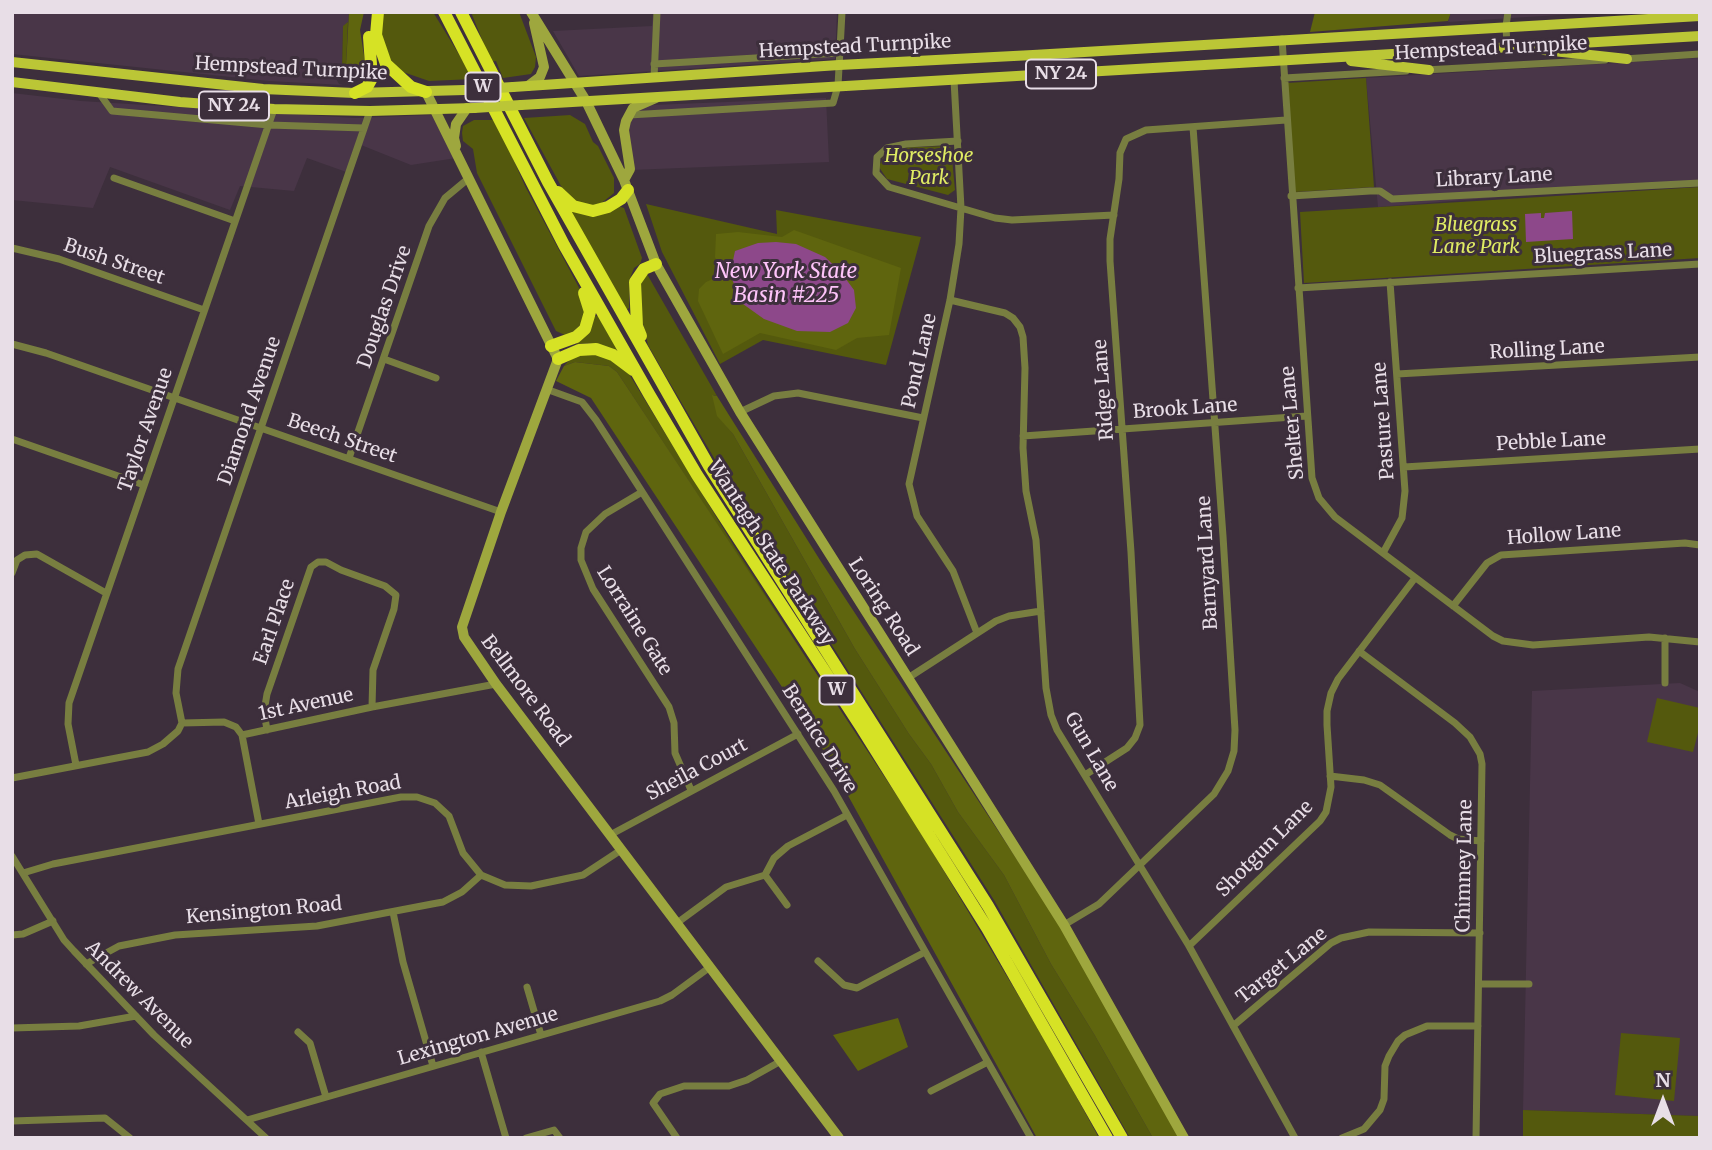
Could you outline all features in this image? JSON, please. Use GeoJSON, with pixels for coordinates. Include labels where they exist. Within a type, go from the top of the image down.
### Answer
{"type":"FeatureCollection","features":[{"type":"Feature","properties":{"kind":"highway"},"geometry":{"type":"LineString","coordinates":[[355,93],[367,87],[373,76],[369,38],[372,12]]}},
{"type":"Feature","properties":{"kind":"highway"},"geometry":{"type":"LineString","coordinates":[[377,12],[376,35],[386,64],[411,87],[426,92]]}},
{"type":"Feature","properties":{"kind":"highway","name":"Wantagh State Parkway"},"geometry":{"type":"LineString","coordinates":[[461,12],[548,182],[709,466],[988,906],[1122,1138]]}},
{"type":"Feature","properties":{"kind":"highway","name":"Wantagh State Parkway"},"geometry":{"type":"LineString","coordinates":[[444,14],[564,244],[697,475],[861,727],[980,917],[1107,1138]]}},
{"type":"Feature","properties":{"kind":"highway"},"geometry":{"type":"LineString","coordinates":[[548,182],[573,206],[593,211],[608,207],[621,199],[626,185]]}},
{"type":"Feature","properties":{"kind":"highway"},"geometry":{"type":"LineString","coordinates":[[551,346],[576,337],[585,330],[589,322],[589,304],[564,244]]}},
{"type":"Feature","properties":{"kind":"highway"},"geometry":{"type":"LineString","coordinates":[[653,369],[636,326],[635,282],[645,268],[656,264]]}},
{"type":"Feature","properties":{"kind":"highway"},"geometry":{"type":"LineString","coordinates":[[558,359],[579,350],[596,349],[613,355],[637,373]]}},
{"type":"Feature","properties":{"kind":"main road","name":"Hempstead Turnpike"},"geometry":{"type":"LineString","coordinates":[[12,62],[263,89],[355,93],[426,92],[654,78],[840,59],[1033,55],[1700,16]]}},
{"type":"Feature","properties":{"kind":"main road","name":"Hempstead Turnpike"},"geometry":{"type":"LineString","coordinates":[[12,82],[180,102],[274,109],[435,110],[1700,36]]}},
{"type":"Feature","properties":{"kind":"main road"},"geometry":{"type":"LineString","coordinates":[[1510,47],[1626,59]]}},
{"type":"Feature","properties":{"kind":"main road"},"geometry":{"type":"LineString","coordinates":[[1320,58],[1429,70]]}},
{"type":"Feature","properties":{"kind":"main road"},"geometry":{"type":"LineString","coordinates":[[180,102],[256,100],[261,98],[263,89]]}},
{"type":"Feature","properties":{"kind":"street"},"geometry":{"type":"LineString","coordinates":[[528,86],[540,77],[544,64],[531,12]]}},
{"type":"Feature","properties":{"kind":"street","name":"Loring Road"},"geometry":{"type":"LineString","coordinates":[[531,12],[586,101],[626,185],[656,264],[740,412],[1064,925],[1184,1138]]}},
{"type":"Feature","properties":{"kind":"street"},"geometry":{"type":"LineString","coordinates":[[654,78],[657,12]]}},
{"type":"Feature","properties":{"kind":"street"},"geometry":{"type":"LineString","coordinates":[[838,86],[842,12]]}},
{"type":"Feature","properties":{"kind":"street"},"geometry":{"type":"LineString","coordinates":[[1508,12],[1506,26],[1510,47]]}},
{"type":"Feature","properties":{"kind":"street","name":"Shelter Lane"},"geometry":{"type":"LineString","coordinates":[[1282,39],[1307,416],[1312,478],[1319,498],[1335,517],[1493,636],[1516,644],[1665,638],[1700,642]]}},
{"type":"Feature","properties":{"kind":"street","name":"Hempstead Turnpike"},"geometry":{"type":"LineString","coordinates":[[1284,78],[1700,54]]}},
{"type":"Feature","properties":{"kind":"street","name":"Hempstead Turnpike"},"geometry":{"type":"LineString","coordinates":[[654,65],[840,59]]}},
{"type":"Feature","properties":{"kind":"street","name":"Pond Lane"},"geometry":{"type":"LineString","coordinates":[[954,80],[961,208],[959,244],[950,300],[909,484],[917,516],[953,571],[977,633]]}},
{"type":"Feature","properties":{"kind":"street","name":"Hempstead Turnpike"},"geometry":{"type":"LineString","coordinates":[[629,116],[830,104],[835,102],[838,86]]}},
{"type":"Feature","properties":{"kind":"street"},"geometry":{"type":"LineString","coordinates":[[98,92],[112,111],[269,124],[365,128]]}},
{"type":"Feature","properties":{"kind":"street"},"geometry":{"type":"LineString","coordinates":[[426,92],[558,359]]}},
{"type":"Feature","properties":{"kind":"street"},"geometry":{"type":"LineString","coordinates":[[626,185],[630,169],[624,130],[629,116],[634,108],[661,96]]}},
{"type":"Feature","properties":{"kind":"street"},"geometry":{"type":"LineString","coordinates":[[459,160],[454,130],[459,117],[470,108]]}},
{"type":"Feature","properties":{"kind":"street","name":"Taylor Avenue"},"geometry":{"type":"LineString","coordinates":[[76,765],[68,724],[69,703],[274,109]]}},
{"type":"Feature","properties":{"kind":"street","name":"Diamond Avenue"},"geometry":{"type":"LineString","coordinates":[[183,723],[176,693],[178,669],[370,111]]}},
{"type":"Feature","properties":{"kind":"street","name":"Ridge Lane"},"geometry":{"type":"LineString","coordinates":[[1085,775],[1127,748],[1140,725],[1110,261],[1120,153],[1126,139],[1146,130],[1286,120]]}},
{"type":"Feature","properties":{"kind":"street","name":"Barnyard Lane"},"geometry":{"type":"LineString","coordinates":[[1064,925],[1099,904],[1214,794],[1228,771],[1234,751],[1235,730],[1215,422],[1193,127]]}},
{"type":"Feature","properties":{"kind":"street"},"geometry":{"type":"LineString","coordinates":[[958,141],[893,146],[880,153],[875,166],[879,178],[889,187],[1012,220],[1114,215]]}},
{"type":"Feature","properties":{"kind":"street"},"geometry":{"type":"LineString","coordinates":[[114,178],[235,221]]}},
{"type":"Feature","properties":{"kind":"street","name":"Douglas Drive"},"geometry":{"type":"LineString","coordinates":[[349,458],[436,210],[445,198],[468,178]]}},
{"type":"Feature","properties":{"kind":"street","name":"Library Lane"},"geometry":{"type":"LineString","coordinates":[[1291,196],[1380,191],[1392,199],[1700,183]]}},
{"type":"Feature","properties":{"kind":"street","name":"Bush Street"},"geometry":{"type":"LineString","coordinates":[[12,248],[60,259],[204,310]]}},
{"type":"Feature","properties":{"kind":"street","name":"Bluegrass Lane"},"geometry":{"type":"LineString","coordinates":[[1298,288],[1700,264]]}},
{"type":"Feature","properties":{"kind":"street","name":"Pasture Lane"},"geometry":{"type":"LineString","coordinates":[[1383,553],[1405,509],[1390,282]]}},
{"type":"Feature","properties":{"kind":"street","name":"Gun Lane"},"geometry":{"type":"LineString","coordinates":[[950,300],[1004,313],[1013,318],[1023,337],[1023,436],[1027,491],[1036,540],[1046,688],[1051,715],[1189,946],[1295,1138]]}},
{"type":"Feature","properties":{"kind":"street","name":"Beech Street"},"geometry":{"type":"LineString","coordinates":[[12,344],[46,352],[501,512]]}},
{"type":"Feature","properties":{"kind":"street","name":"Rolling Lane"},"geometry":{"type":"LineString","coordinates":[[1397,374],[1700,357]]}},
{"type":"Feature","properties":{"kind":"street"},"geometry":{"type":"LineString","coordinates":[[384,359],[436,378]]}},
{"type":"Feature","properties":{"kind":"street","name":"Bellmore Road"},"geometry":{"type":"LineString","coordinates":[[558,359],[501,512],[463,627],[468,646],[839,1138]]}},
{"type":"Feature","properties":{"kind":"street","name":"Bernice Drive"},"geometry":{"type":"LineString","coordinates":[[546,389],[582,402],[642,492],[847,815],[1031,1138]]}},
{"type":"Feature","properties":{"kind":"street"},"geometry":{"type":"LineString","coordinates":[[740,412],[774,396],[797,393],[923,418]]}},
{"type":"Feature","properties":{"kind":"street","name":"Brook Lane"},"geometry":{"type":"LineString","coordinates":[[1023,436],[1307,416]]}},
{"type":"Feature","properties":{"kind":"street"},"geometry":{"type":"LineString","coordinates":[[12,439],[144,485]]}},
{"type":"Feature","properties":{"kind":"street","name":"Pebble Lane"},"geometry":{"type":"LineString","coordinates":[[1404,467],[1700,449]]}},
{"type":"Feature","properties":{"kind":"street","name":"Lorraine Gate"},"geometry":{"type":"LineString","coordinates":[[642,492],[595,522],[586,532],[580,560],[593,589],[669,707],[674,723],[675,753],[691,790]]}},
{"type":"Feature","properties":{"kind":"street","name":"Hollow Lane"},"geometry":{"type":"LineString","coordinates":[[1453,606],[1486,563],[1501,555],[1685,543],[1700,545]]}},
{"type":"Feature","properties":{"kind":"street"},"geometry":{"type":"LineString","coordinates":[[12,573],[17,560],[24,555],[37,554],[106,593]]}},
{"type":"Feature","properties":{"kind":"street","name":"Earl Place"},"geometry":{"type":"LineString","coordinates":[[267,730],[264,712],[267,694],[312,567],[318,562],[326,562],[385,586],[396,595],[394,609],[373,670],[372,707]]}},
{"type":"Feature","properties":{"kind":"street","name":"Shotgun Lane"},"geometry":{"type":"LineString","coordinates":[[1189,946],[1320,821],[1326,812],[1331,798],[1326,724],[1329,700],[1338,679],[1415,578]]}},
{"type":"Feature","properties":{"kind":"street"},"geometry":{"type":"LineString","coordinates":[[908,678],[977,633],[1009,616],[1041,611]]}},
{"type":"Feature","properties":{"kind":"street"},"geometry":{"type":"LineString","coordinates":[[1665,638],[1665,683]]}},
{"type":"Feature","properties":{"kind":"street","name":"Chimney Lane"},"geometry":{"type":"LineString","coordinates":[[1359,651],[1455,723],[1475,743],[1482,764],[1476,1138]]}},
{"type":"Feature","properties":{"kind":"street","name":"1st Avenue"},"geometry":{"type":"LineString","coordinates":[[183,723],[224,722],[236,727],[242,735],[496,684]]}},
{"type":"Feature","properties":{"kind":"street"},"geometry":{"type":"LineString","coordinates":[[12,778],[148,752],[163,744],[183,723]]}},
{"type":"Feature","properties":{"kind":"street","name":"Sheila Court"},"geometry":{"type":"LineString","coordinates":[[610,835],[798,734]]}},
{"type":"Feature","properties":{"kind":"street"},"geometry":{"type":"LineString","coordinates":[[242,735],[259,824]]}},
{"type":"Feature","properties":{"kind":"street"},"geometry":{"type":"LineString","coordinates":[[1330,776],[1380,785],[1450,835],[1458,839],[1481,841]]}},
{"type":"Feature","properties":{"kind":"street","name":"Arleigh Road"},"geometry":{"type":"LineString","coordinates":[[23,873],[53,864],[259,824],[401,797],[417,797],[435,803],[449,817],[463,853],[481,875]]}},
{"type":"Feature","properties":{"kind":"street"},"geometry":{"type":"LineString","coordinates":[[677,923],[726,887],[765,875],[774,858],[788,846],[847,815]]}},
{"type":"Feature","properties":{"kind":"street"},"geometry":{"type":"LineString","coordinates":[[481,875],[505,885],[531,886],[583,875],[621,850]]}},
{"type":"Feature","properties":{"kind":"street","name":"Andrew Avenue"},"geometry":{"type":"LineString","coordinates":[[12,856],[64,940],[136,1016],[267,1138]]}},
{"type":"Feature","properties":{"kind":"street","name":"Kensington Road"},"geometry":{"type":"LineString","coordinates":[[86,964],[119,946],[175,935],[317,926],[443,902],[462,892],[481,875]]}},
{"type":"Feature","properties":{"kind":"street"},"geometry":{"type":"LineString","coordinates":[[765,875],[787,905]]}},
{"type":"Feature","properties":{"kind":"street"},"geometry":{"type":"LineString","coordinates":[[393,912],[403,962],[433,1066]]}},
{"type":"Feature","properties":{"kind":"street"},"geometry":{"type":"LineString","coordinates":[[12,936],[53,921]]}},
{"type":"Feature","properties":{"kind":"street","name":"Target Lane"},"geometry":{"type":"LineString","coordinates":[[1233,1026],[1331,943],[1341,938],[1369,932],[1480,933]]}},
{"type":"Feature","properties":{"kind":"street"},"geometry":{"type":"LineString","coordinates":[[818,961],[844,985],[857,988],[925,952]]}},
{"type":"Feature","properties":{"kind":"street","name":"Lexington Avenue"},"geometry":{"type":"LineString","coordinates":[[247,1120],[660,1001],[710,967]]}},
{"type":"Feature","properties":{"kind":"street"},"geometry":{"type":"LineString","coordinates":[[1479,984],[1530,984]]}},
{"type":"Feature","properties":{"kind":"street"},"geometry":{"type":"LineString","coordinates":[[527,987],[541,1035]]}},
{"type":"Feature","properties":{"kind":"street"},"geometry":{"type":"LineString","coordinates":[[12,1028],[79,1026],[136,1016]]}},
{"type":"Feature","properties":{"kind":"street"},"geometry":{"type":"LineString","coordinates":[[1342,1138],[1364,1129],[1380,1110],[1384,1099],[1385,1066],[1393,1048],[1405,1035],[1427,1026],[1478,1026]]}},
{"type":"Feature","properties":{"kind":"street"},"geometry":{"type":"LineString","coordinates":[[298,1032],[310,1043],[326,1097]]}},
{"type":"Feature","properties":{"kind":"street"},"geometry":{"type":"LineString","coordinates":[[481,1052],[506,1138]]}},
{"type":"Feature","properties":{"kind":"street"},"geometry":{"type":"LineString","coordinates":[[677,1138],[653,1103],[660,1094],[684,1086],[729,1086],[747,1080],[781,1061]]}},
{"type":"Feature","properties":{"kind":"street"},"geometry":{"type":"LineString","coordinates":[[931,1091],[988,1062]]}},
{"type":"Feature","properties":{"kind":"street"},"geometry":{"type":"LineString","coordinates":[[12,1121],[105,1118],[130,1138]]}},
{"type":"Feature","properties":{"kind":"street"},"geometry":{"type":"LineString","coordinates":[[526,1138],[554,1130],[560,1138]]}},
{"type":"Feature","properties":{"kind":"shaded area"},"geometry":{"type":"Polygon","coordinates":[[[12,12],[349,12],[348,22],[343,27],[342,71],[335,71],[334,75],[339,84],[343,85],[269,81],[12,54],[12,12]]]}},
{"type":"Feature","properties":{"kind":"shaded area"},"geometry":{"type":"Polygon","coordinates":[[[653,12],[837,12],[835,59],[579,76],[553,31],[652,26],[653,12]]]}},
{"type":"Feature","properties":{"kind":"shaded area"},"geometry":{"type":"Polygon","coordinates":[[[1451,12],[1606,12],[1448,22],[1451,12]]]}},
{"type":"Feature","properties":{"kind":"shaded area"},"geometry":{"type":"Polygon","coordinates":[[[1700,58],[1700,181],[1378,207],[1366,78],[1700,58]]]}},
{"type":"Feature","properties":{"kind":"shaded area"},"geometry":{"type":"Polygon","coordinates":[[[12,93],[81,101],[355,118],[432,115],[456,158],[411,165],[361,145],[352,174],[307,158],[294,191],[240,186],[230,210],[110,167],[93,208],[12,200],[12,93]]]}},
{"type":"Feature","properties":{"kind":"shaded area"},"geometry":{"type":"Polygon","coordinates":[[[826,98],[829,162],[631,170],[628,106],[826,98]]]}},
{"type":"Feature","properties":{"kind":"shaded area"},"geometry":{"type":"Polygon","coordinates":[[[1680,683],[1700,692],[1700,1116],[1523,1110],[1532,691],[1680,683]]]}},
{"type":"Feature","properties":{"kind":"green space"},"geometry":{"type":"Polygon","coordinates":[[[349,12],[364,12],[360,30],[365,62],[361,71],[346,66],[349,12]]]}},
{"type":"Feature","properties":{"kind":"green space"},"geometry":{"type":"Polygon","coordinates":[[[382,12],[433,12],[474,79],[429,81],[403,72],[387,57],[380,41],[382,12]]]}},
{"type":"Feature","properties":{"kind":"green space"},"geometry":{"type":"Polygon","coordinates":[[[471,12],[519,12],[536,57],[531,74],[503,78],[496,61],[491,62],[471,12]]]}},
{"type":"Feature","properties":{"kind":"green space"},"geometry":{"type":"Polygon","coordinates":[[[1315,12],[1451,12],[1448,21],[1310,32],[1315,12]]]}},
{"type":"Feature","properties":{"kind":"green space"},"geometry":{"type":"Polygon","coordinates":[[[348,22],[346,66],[365,62],[366,79],[360,80],[335,72],[342,70],[343,26],[348,22]]]}},
{"type":"Feature","properties":{"kind":"green space"},"geometry":{"type":"Polygon","coordinates":[[[1366,78],[1374,187],[1295,192],[1287,83],[1366,78]]]}},
{"type":"Feature","properties":{"kind":"green space"},"geometry":{"type":"Polygon","coordinates":[[[570,115],[585,124],[614,178],[614,193],[599,205],[588,206],[572,201],[524,118],[570,115]]]}},
{"type":"Feature","properties":{"kind":"green space"},"geometry":{"type":"Polygon","coordinates":[[[474,120],[496,120],[525,186],[585,299],[584,321],[574,331],[565,335],[556,331],[477,173],[473,149],[463,141],[462,133],[463,126],[474,120]]]}},
{"type":"Feature","properties":{"kind":"green space","name":"Horseshoe Park"},"geometry":{"type":"Polygon","coordinates":[[[949,146],[955,190],[948,195],[887,179],[879,167],[885,152],[892,148],[949,146]]]}},
{"type":"Feature","properties":{"kind":"green space","name":"Bluegrass Lane Park"},"geometry":{"type":"Polygon","coordinates":[[[1700,187],[1700,258],[1304,283],[1300,212],[1700,187]]]}},
{"type":"Feature","properties":{"kind":"green space"},"geometry":{"type":"Polygon","coordinates":[[[564,203],[577,210],[618,206],[624,208],[642,258],[629,281],[629,308],[626,310],[564,203]]]}},
{"type":"Feature","properties":{"kind":"green space"},"geometry":{"type":"Polygon","coordinates":[[[646,204],[777,234],[776,210],[921,237],[886,365],[763,340],[720,364],[662,252],[646,204]]]}},
{"type":"Feature","properties":{"kind":"green space"},"geometry":{"type":"Polygon","coordinates":[[[794,230],[901,268],[889,335],[857,338],[836,350],[760,333],[723,354],[698,301],[699,289],[706,282],[722,275],[715,257],[716,234],[738,232],[782,237],[794,230]]]}},
{"type":"Feature","properties":{"kind":"green space"},"geometry":{"type":"Polygon","coordinates":[[[647,274],[717,396],[713,395],[718,416],[733,434],[855,649],[931,764],[958,812],[1004,875],[1051,964],[1153,1138],[1130,1138],[994,900],[730,485],[664,373],[648,345],[641,315],[639,281],[647,274]]]}},
{"type":"Feature","properties":{"kind":"green space"},"geometry":{"type":"Polygon","coordinates":[[[595,316],[599,316],[621,352],[591,343],[577,344],[576,341],[595,316]]]}},
{"type":"Feature","properties":{"kind":"green space"},"geometry":{"type":"Polygon","coordinates":[[[588,353],[607,356],[626,369],[734,546],[857,737],[617,372],[609,366],[575,362],[564,366],[571,358],[588,353]]]}},
{"type":"Feature","properties":{"kind":"green space"},"geometry":{"type":"Polygon","coordinates":[[[575,362],[609,366],[617,372],[917,826],[1048,1045],[1099,1138],[1037,1138],[819,743],[591,398],[556,381],[564,366],[575,362]]]}},
{"type":"Feature","properties":{"kind":"green space"},"geometry":{"type":"Polygon","coordinates":[[[712,395],[717,396],[820,560],[1062,928],[1180,1138],[1153,1138],[1051,964],[1004,875],[958,812],[931,764],[855,649],[733,434],[717,416],[712,395]]]}},
{"type":"Feature","properties":{"kind":"green space"},"geometry":{"type":"Polygon","coordinates":[[[1657,698],[1700,708],[1700,725],[1693,752],[1647,742],[1657,698]]]}},
{"type":"Feature","properties":{"kind":"green space"},"geometry":{"type":"Polygon","coordinates":[[[898,1018],[908,1047],[858,1071],[833,1035],[898,1018]]]}},
{"type":"Feature","properties":{"kind":"green space"},"geometry":{"type":"Polygon","coordinates":[[[1621,1033],[1680,1038],[1674,1101],[1615,1095],[1621,1033]]]}},
{"type":"Feature","properties":{"kind":"green space"},"geometry":{"type":"Polygon","coordinates":[[[1523,1110],[1700,1116],[1700,1138],[1523,1138],[1523,1110]]]}},
{"type":"Feature","properties":{"kind":"water"},"geometry":{"type":"Polygon","coordinates":[[[1572,211],[1573,239],[1526,242],[1525,214],[1541,213],[1541,218],[1544,218],[1545,213],[1572,211]]]}},
{"type":"Feature","properties":{"kind":"water","name":"New York State Basin #225"},"geometry":{"type":"Polygon","coordinates":[[[758,243],[796,244],[825,257],[840,271],[854,290],[856,308],[848,323],[830,332],[797,331],[764,319],[743,304],[730,275],[735,251],[758,243]]]}}]}
